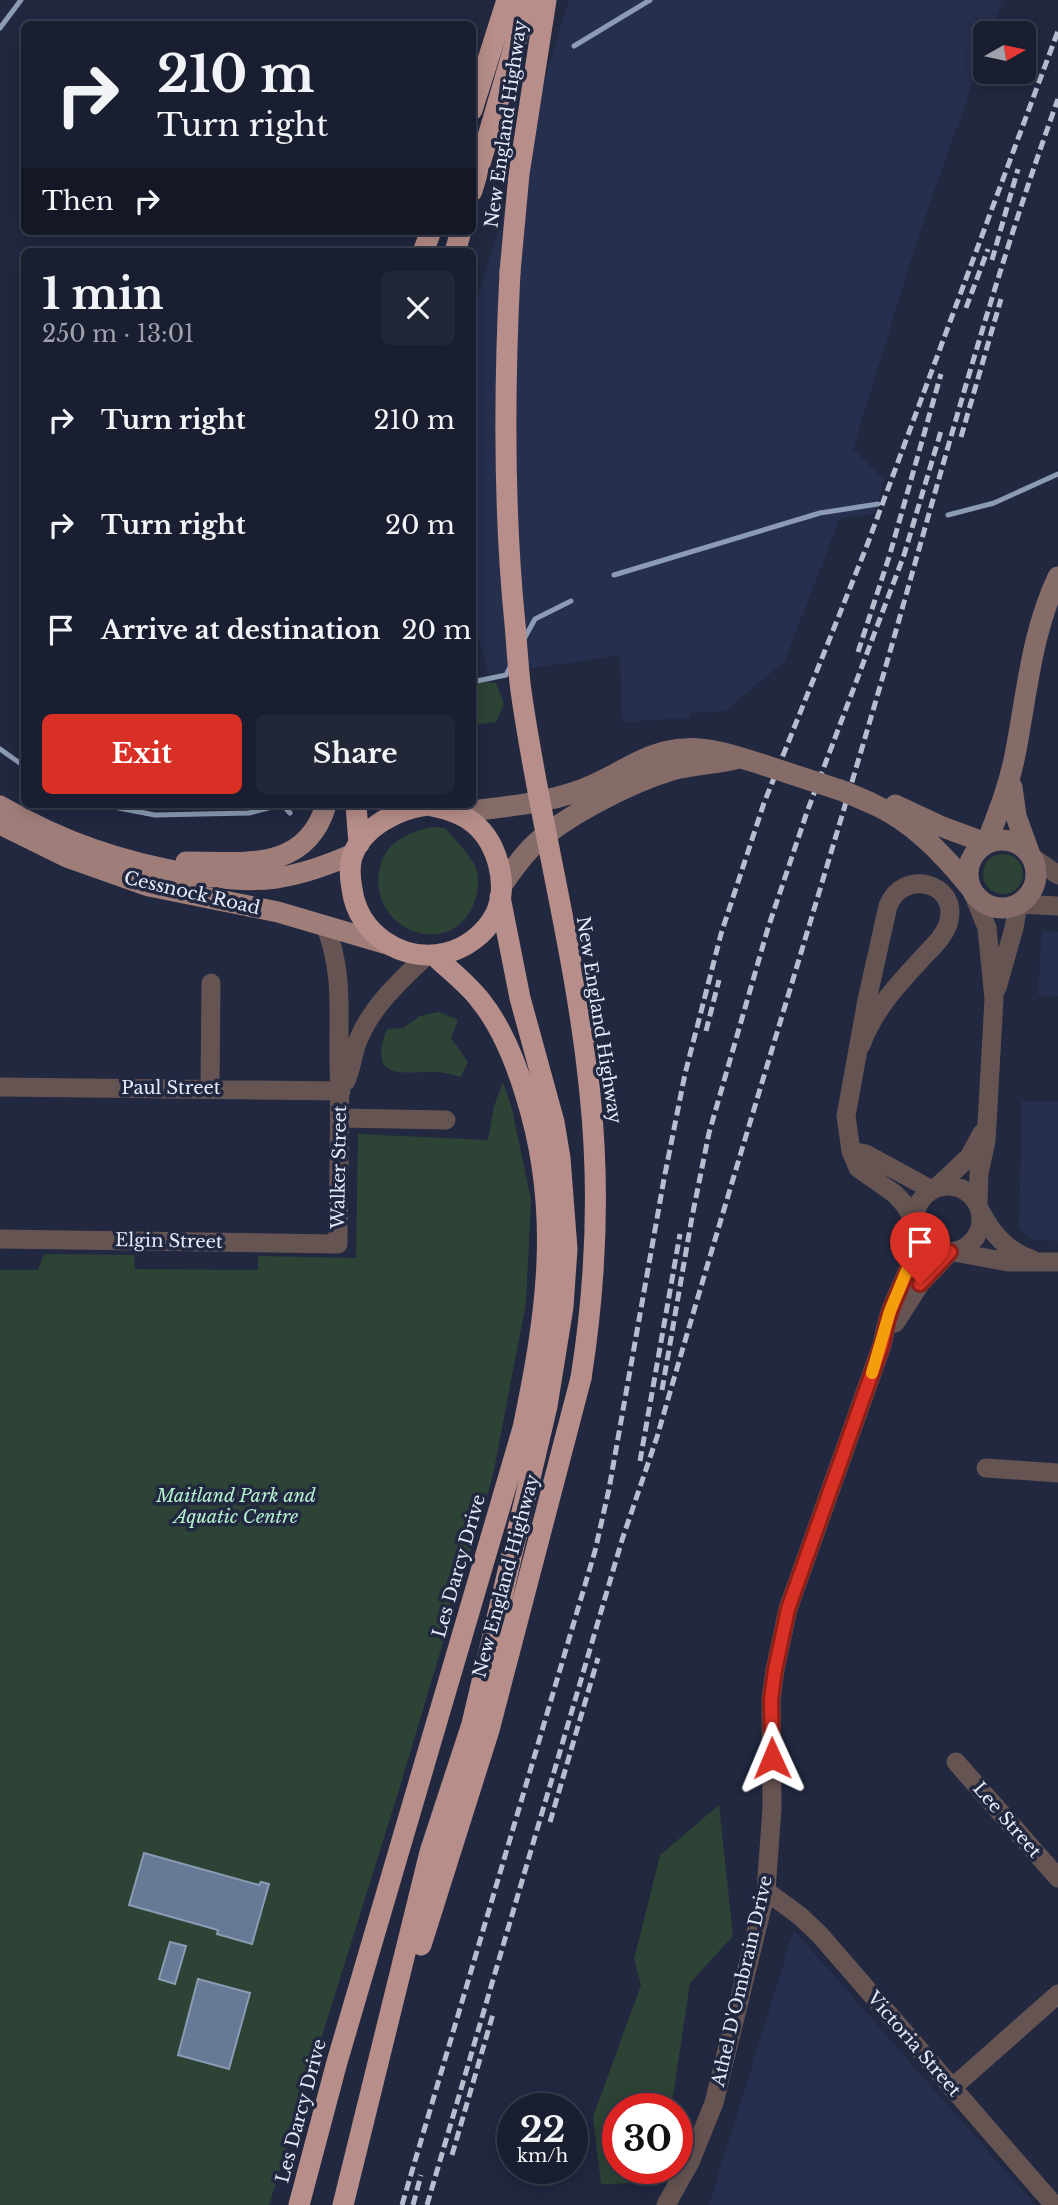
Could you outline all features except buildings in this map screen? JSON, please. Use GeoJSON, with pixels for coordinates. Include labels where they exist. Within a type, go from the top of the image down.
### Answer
{"type":"FeatureCollection","features":[{"type":"Feature","properties":{"kind":"highway","name":"New England Highway"},"geometry":{"type":"LineString","coordinates":[[476,97],[507,0]]}},
{"type":"Feature","properties":{"kind":"highway"},"geometry":{"type":"LineString","coordinates":[[476,177],[528,0]]}},
{"type":"Feature","properties":{"kind":"highway","name":"New England Highway"},"geometry":{"type":"LineString","coordinates":[[369,2107],[489,1730],[581,1378],[590,1315],[594,1256],[595,1151],[583,1042],[520,688],[505,491],[505,361],[510,272],[519,174],[545,0]]}},
{"type":"Feature","properties":{"kind":"highway"},"geometry":{"type":"LineString","coordinates":[[356,808],[356,849],[351,880],[357,907],[375,934],[390,945],[403,951],[430,956],[456,950],[471,942],[491,922],[501,891]]}},
{"type":"Feature","properties":{"kind":"highway"},"geometry":{"type":"LineString","coordinates":[[356,849],[382,821],[409,808]]}},
{"type":"Feature","properties":{"kind":"highway"},"geometry":{"type":"LineString","coordinates":[[343,2205],[430,1852],[472,1724],[547,1406],[563,1307],[567,1249],[560,1158],[551,1110],[520,998],[497,859],[479,827],[446,808]]}},
{"type":"Feature","properties":{"kind":"highway","name":"Les Darcy Drive"},"geometry":{"type":"LineString","coordinates":[[299,2205],[337,2062],[523,1428],[545,1302],[549,1256],[543,1164],[523,1086],[488,1010],[430,956]]}},
{"type":"Feature","properties":{"kind":"main road"},"geometry":{"type":"LineString","coordinates":[[872,801],[920,834],[990,906],[1004,908],[1019,904],[1030,895],[1035,883],[1036,869],[1014,807],[1012,778],[1034,640],[1046,602],[1058,577]]}},
{"type":"Feature","properties":{"kind":"main road"},"geometry":{"type":"LineString","coordinates":[[476,806],[525,804],[575,792],[648,757],[672,750],[704,748],[908,810],[940,826],[987,843],[1010,840],[1030,854]]}},
{"type":"Feature","properties":{"kind":"main road"},"geometry":{"type":"LineString","coordinates":[[972,890],[967,872],[971,858],[987,843],[999,813],[1015,757]]}},
{"type":"Feature","properties":{"kind":"main road"},"geometry":{"type":"LineString","coordinates":[[501,891],[519,862],[552,829],[631,785],[672,770],[741,758]]}},
{"type":"Feature","properties":{"kind":"main road","name":"Cessnock Road"},"geometry":{"type":"LineString","coordinates":[[0,806],[56,836],[107,856],[192,874],[247,880],[302,874],[356,849]]}},
{"type":"Feature","properties":{"kind":"main road"},"geometry":{"type":"LineString","coordinates":[[128,861],[256,861],[286,855],[300,847],[311,836],[320,823],[325,808]]}},
{"type":"Feature","properties":{"kind":"main road","name":"Cessnock Road"},"geometry":{"type":"LineString","coordinates":[[0,824],[67,857],[149,886],[278,912],[390,945]]}},
{"type":"Feature","properties":{"kind":"street"},"geometry":{"type":"LineString","coordinates":[[1030,854],[1058,875]]}},
{"type":"Feature","properties":{"kind":"street"},"geometry":{"type":"LineString","coordinates":[[861,1045],[867,1028],[884,1002],[946,930],[950,919],[947,901],[929,884],[909,884],[892,897],[867,1000],[861,1045],[846,1116],[851,1151],[858,1168],[895,1194],[905,1205],[926,1243],[941,1251],[1008,1262],[1052,1262]]}},
{"type":"Feature","properties":{"kind":"street"},"geometry":{"type":"LineString","coordinates":[[952,1252],[974,1240],[981,1225],[979,1182],[986,1141],[994,999],[987,929],[972,890]]}},
{"type":"Feature","properties":{"kind":"street"},"geometry":{"type":"LineString","coordinates":[[994,999],[1019,904],[1058,906]]}},
{"type":"Feature","properties":{"kind":"street","name":"Walker Street"},"geometry":{"type":"LineString","coordinates":[[325,925],[339,976],[341,1091],[338,1244]]}},
{"type":"Feature","properties":{"kind":"street","name":"Walker Street"},"geometry":{"type":"LineString","coordinates":[[341,1091],[349,1074],[359,1037],[384,998],[430,956]]}},
{"type":"Feature","properties":{"kind":"street"},"geometry":{"type":"LineString","coordinates":[[209,1088],[211,983]]}},
{"type":"Feature","properties":{"kind":"street","name":"Paul Street"},"geometry":{"type":"LineString","coordinates":[[0,1087],[341,1091]]}},
{"type":"Feature","properties":{"kind":"street"},"geometry":{"type":"LineString","coordinates":[[916,1227],[920,1201],[962,1164],[978,1144],[988,1106]]}},
{"type":"Feature","properties":{"kind":"street"},"geometry":{"type":"LineString","coordinates":[[340,1118],[446,1120]]}},
{"type":"Feature","properties":{"kind":"street"},"geometry":{"type":"LineString","coordinates":[[851,1151],[866,1154],[934,1189],[956,1186],[965,1190],[979,1207],[989,1228],[1006,1246],[1025,1257],[1052,1262]]}},
{"type":"Feature","properties":{"kind":"street","name":"Athel D'Ombrain Drive"},"geometry":{"type":"LineString","coordinates":[[666,2205],[690,2162],[713,2102],[766,1891],[772,1808],[771,1699],[788,1609],[882,1345],[890,1311],[912,1261],[917,1241],[916,1227]]}},
{"type":"Feature","properties":{"kind":"street","name":"Elgin Street"},"geometry":{"type":"LineString","coordinates":[[0,1239],[338,1244]]}},
{"type":"Feature","properties":{"kind":"street","name":"Athel D'Ombrain Drive"},"geometry":{"type":"LineString","coordinates":[[882,1345],[920,1284],[952,1252]]}},
{"type":"Feature","properties":{"kind":"street"},"geometry":{"type":"LineString","coordinates":[[986,1468],[1058,1473]]}},
{"type":"Feature","properties":{"kind":"street","name":"Lee Street"},"geometry":{"type":"LineString","coordinates":[[956,1762],[1058,1878]]}},
{"type":"Feature","properties":{"kind":"street","name":"Victoria Street"},"geometry":{"type":"LineString","coordinates":[[766,1891],[820,1935],[1054,2205]]}},
{"type":"Feature","properties":{"kind":"street"},"geometry":{"type":"LineString","coordinates":[[952,2088],[1058,1994]]}},
{"type":"Feature","properties":{"kind":"shaded area"},"geometry":{"type":"Polygon","coordinates":[[[569,0],[1002,0],[995,21],[973,21],[973,82],[920,231],[853,449],[884,480],[874,514],[840,518],[784,662],[725,711],[691,713],[689,718],[622,722],[620,655],[489,675],[476,628],[476,302],[569,0]]]}},
{"type":"Feature","properties":{"kind":"shaded area"},"geometry":{"type":"Polygon","coordinates":[[[1042,931],[1058,932],[1058,996],[1038,995],[1042,931]]]}},
{"type":"Feature","properties":{"kind":"shaded area"},"geometry":{"type":"Polygon","coordinates":[[[1022,1101],[1058,1101],[1058,1241],[1034,1240],[1019,1229],[1022,1101]]]}},
{"type":"Feature","properties":{"kind":"shaded area"},"geometry":{"type":"Polygon","coordinates":[[[144,1853],[259,1885],[261,1882],[269,1884],[252,1944],[217,1934],[218,1930],[129,1905],[144,1853]]]}},
{"type":"Feature","properties":{"kind":"shaded area"},"geometry":{"type":"Polygon","coordinates":[[[794,1930],[1035,2205],[709,2205],[794,1930]]]}},
{"type":"Feature","properties":{"kind":"shaded area"},"geometry":{"type":"Polygon","coordinates":[[[170,1942],[186,1946],[175,1984],[159,1979],[170,1942]]]}},
{"type":"Feature","properties":{"kind":"shaded area"},"geometry":{"type":"Polygon","coordinates":[[[198,1979],[250,1993],[229,2069],[178,2055],[198,1979]]]}},
{"type":"Feature","properties":{"kind":"green space"},"geometry":{"type":"Polygon","coordinates":[[[496,683],[504,704],[496,722],[476,725],[476,684],[496,683]]]}},
{"type":"Feature","properties":{"kind":"green space"},"geometry":{"type":"Polygon","coordinates":[[[433,827],[445,828],[465,851],[475,866],[478,884],[474,903],[463,921],[448,931],[430,934],[413,931],[397,921],[385,907],[379,889],[380,867],[393,844],[408,835],[433,827]]]}},
{"type":"Feature","properties":{"kind":"green space"},"geometry":{"type":"Polygon","coordinates":[[[1003,854],[1017,860],[1023,874],[1017,888],[1003,894],[989,888],[983,874],[989,860],[1003,854]]]}},
{"type":"Feature","properties":{"kind":"green space"},"geometry":{"type":"Polygon","coordinates":[[[439,1012],[458,1020],[451,1038],[468,1062],[461,1077],[439,1072],[401,1072],[385,1066],[382,1046],[387,1029],[403,1028],[420,1016],[439,1012]]]}},
{"type":"Feature","properties":{"kind":"green space","name":"Maitland Park and Aquatic Centre"},"geometry":{"type":"Polygon","coordinates":[[[503,1082],[512,1109],[531,1200],[526,1303],[493,1475],[398,1793],[269,2205],[0,2205],[0,1270],[38,1270],[44,1254],[134,1255],[135,1269],[258,1270],[258,1256],[356,1258],[358,1134],[488,1140],[494,1106],[503,1082]]]}},
{"type":"Feature","properties":{"kind":"green space"},"geometry":{"type":"Polygon","coordinates":[[[719,1805],[733,1936],[690,1983],[673,2093],[602,2093],[601,2184],[593,2117],[641,1985],[634,1959],[660,1855],[719,1805]]]}},
{"type":"Feature","properties":{"kind":"waterway"},"geometry":{"type":"LineString","coordinates":[[0,28],[21,0]]}},
{"type":"Feature","properties":{"kind":"waterway"},"geometry":{"type":"LineString","coordinates":[[574,46],[650,0]]}},
{"type":"Feature","properties":{"kind":"waterway"},"geometry":{"type":"LineString","coordinates":[[948,515],[994,503],[1058,474]]}},
{"type":"Feature","properties":{"kind":"waterway"},"geometry":{"type":"LineString","coordinates":[[614,575],[820,513],[878,504]]}},
{"type":"Feature","properties":{"kind":"waterway"},"geometry":{"type":"LineString","coordinates":[[524,639],[535,619],[571,601]]}},
{"type":"Feature","properties":{"kind":"waterway"},"geometry":{"type":"LineString","coordinates":[[476,681],[506,675],[510,667]]}},
{"type":"Feature","properties":{"kind":"waterway"},"geometry":{"type":"LineString","coordinates":[[0,749],[21,764]]}},
{"type":"Feature","properties":{"kind":"waterway"},"geometry":{"type":"LineString","coordinates":[[119,808],[155,815],[249,813],[268,808]]}},
{"type":"Feature","properties":{"kind":"waterway"},"geometry":{"type":"LineString","coordinates":[[286,808],[290,813]]}},
{"type":"Feature","properties":{"kind":"railway"},"geometry":{"type":"LineString","coordinates":[[402,2205],[595,1551],[609,1489],[685,1074],[721,934],[764,803],[866,548],[1058,31]]}},
{"type":"Feature","properties":{"kind":"railway"},"geometry":{"type":"LineString","coordinates":[[427,2205],[622,1540],[657,1437],[879,690],[986,319],[1058,99]]}},
{"type":"Feature","properties":{"kind":"railway"},"geometry":{"type":"LineString","coordinates":[[992,260],[1018,169]]}},
{"type":"Feature","properties":{"kind":"railway"},"geometry":{"type":"LineString","coordinates":[[966,308],[988,249]]}},
{"type":"Feature","properties":{"kind":"railway"},"geometry":{"type":"LineString","coordinates":[[961,437],[1001,299]]}},
{"type":"Feature","properties":{"kind":"railway"},"geometry":{"type":"LineString","coordinates":[[858,652],[890,554],[941,374]]}},
{"type":"Feature","properties":{"kind":"railway"},"geometry":{"type":"LineString","coordinates":[[662,1390],[709,1133],[768,928],[807,812],[904,555],[941,431]]}},
{"type":"Feature","properties":{"kind":"railway"},"geometry":{"type":"LineString","coordinates":[[706,1031],[719,980]]}},
{"type":"Feature","properties":{"kind":"railway"},"geometry":{"type":"LineString","coordinates":[[640,1461],[680,1234]]}},
{"type":"Feature","properties":{"kind":"railway"},"geometry":{"type":"LineString","coordinates":[[550,1822],[598,1658]]}},
{"type":"Feature","properties":{"kind":"railway"},"geometry":{"type":"LineString","coordinates":[[452,2155],[493,2014]]}},
{"type":"Feature","properties":{"kind":"railway"},"geometry":{"type":"LineString","coordinates":[[413,2205],[421,2175]]}},
{"type":"Feature","properties":{"kind":"slow traffic"},"geometry":{"type":"LineString","coordinates":[[872,1373],[890,1311],[914,1253]]}},
{"type":"Feature","properties":{"kind":"route"},"geometry":{"type":"LineString","coordinates":[[772,1758],[771,1699],[788,1609],[882,1345],[890,1311],[912,1261],[917,1241],[916,1228],[920,1236],[933,1248],[950,1252],[920,1284]]}}]}
